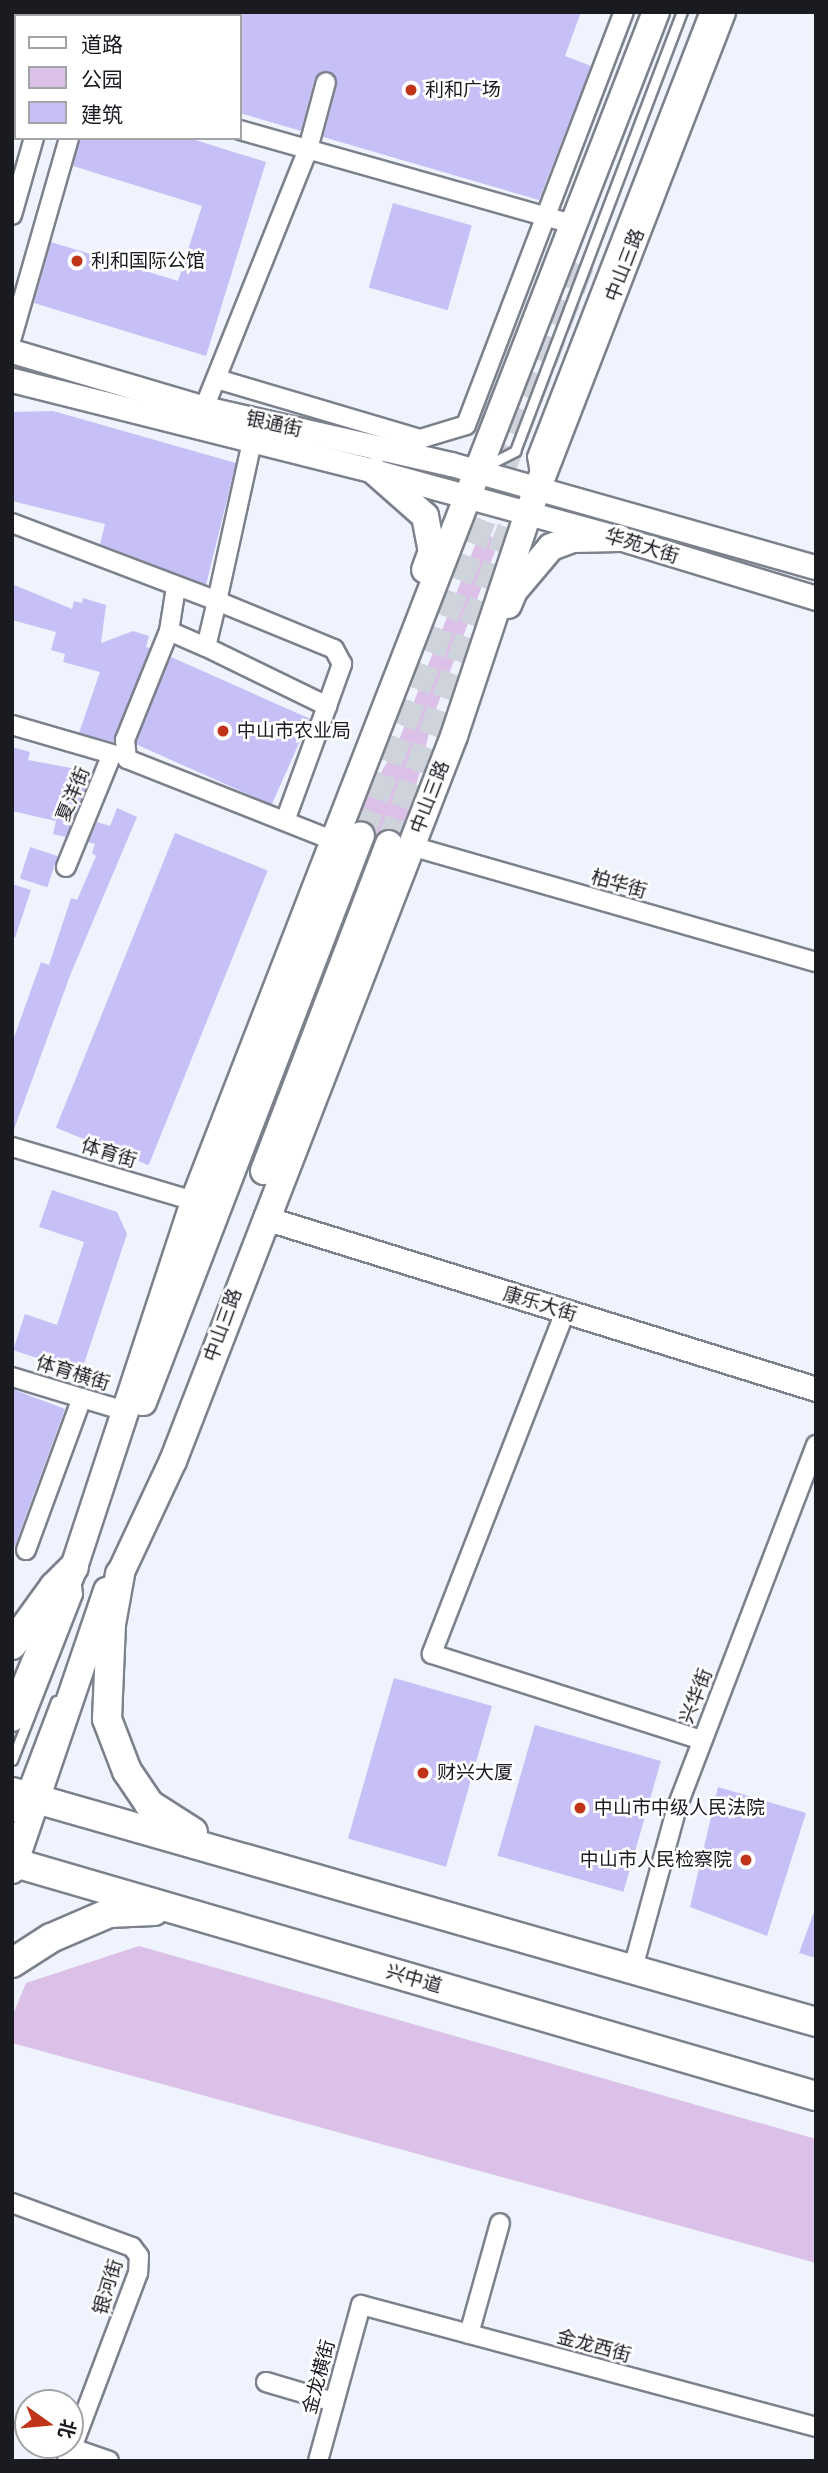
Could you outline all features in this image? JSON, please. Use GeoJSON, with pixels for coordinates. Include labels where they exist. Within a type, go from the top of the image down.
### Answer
{"type":"FeatureCollection","features":[{"type":"Feature","properties":{"kind":"main road"},"geometry":{"type":"LineString","coordinates":[[12,1645],[54,1587],[74,1567],[122,1410],[194,1201],[332,840],[656,12]]}},
{"type":"Feature","properties":{"kind":"main road","name":"中山三路"},"geometry":{"type":"LineString","coordinates":[[13,1865],[21,1801],[116,1577],[400,845],[454,736],[527,513],[539,488],[722,12]]}},
{"type":"Feature","properties":{"kind":"main road"},"geometry":{"type":"LineString","coordinates":[[374,471],[425,516],[432,551],[400,632],[383,709]]}},
{"type":"Feature","properties":{"kind":"main road"},"geometry":{"type":"LineString","coordinates":[[454,736],[514,591],[551,547],[580,538],[619,538]]}},
{"type":"Feature","properties":{"kind":"main road"},"geometry":{"type":"LineString","coordinates":[[12,1718],[128,1441],[361,835]]}},
{"type":"Feature","properties":{"kind":"main road","name":"中山三路"},"geometry":{"type":"LineString","coordinates":[[116,1577],[155,1506],[265,1218],[400,845]]}},
{"type":"Feature","properties":{"kind":"main road"},"geometry":{"type":"LineString","coordinates":[[116,1577],[110,1635],[107,1719],[127,1771],[149,1804],[219,1848]]}},
{"type":"Feature","properties":{"kind":"main road"},"geometry":{"type":"LineString","coordinates":[[21,1801],[219,1848],[816,2022]]}},
{"type":"Feature","properties":{"kind":"main road","name":"兴中道"},"geometry":{"type":"LineString","coordinates":[[13,1865],[178,1910],[816,2096]]}},
{"type":"Feature","properties":{"kind":"main road"},"geometry":{"type":"LineString","coordinates":[[12,1963],[51,1938],[109,1913],[178,1910]]}},
{"type":"Feature","properties":{"kind":"street"},"geometry":{"type":"LineString","coordinates":[[217,379],[420,439],[466,425],[624,12]]}},
{"type":"Feature","properties":{"kind":"street"},"geometry":{"type":"LineString","coordinates":[[600,76],[625,89]]}},
{"type":"Feature","properties":{"kind":"street"},"geometry":{"type":"LineString","coordinates":[[12,380],[200,418],[308,149],[326,82]]}},
{"type":"Feature","properties":{"kind":"street"},"geometry":{"type":"LineString","coordinates":[[242,131],[572,224]]}},
{"type":"Feature","properties":{"kind":"street"},"geometry":{"type":"LineString","coordinates":[[12,215],[33,140]]}},
{"type":"Feature","properties":{"kind":"street"},"geometry":{"type":"LineString","coordinates":[[12,337],[68,140]]}},
{"type":"Feature","properties":{"kind":"street","name":"银通街"},"geometry":{"type":"LineString","coordinates":[[12,351],[200,418],[477,471],[539,488]]}},
{"type":"Feature","properties":{"kind":"street","name":"华苑大街"},"geometry":{"type":"LineString","coordinates":[[200,418],[252,442],[374,471],[619,538],[816,598]]}},
{"type":"Feature","properties":{"kind":"street"},"geometry":{"type":"LineString","coordinates":[[206,647],[252,442]]}},
{"type":"Feature","properties":{"kind":"street","name":"华苑大街"},"geometry":{"type":"LineString","coordinates":[[539,488],[816,567]]}},
{"type":"Feature","properties":{"kind":"street"},"geometry":{"type":"LineString","coordinates":[[12,523],[218,601],[334,649],[342,664],[285,821]]}},
{"type":"Feature","properties":{"kind":"street"},"geometry":{"type":"LineString","coordinates":[[176,587],[169,631],[125,740],[127,759],[332,840]]}},
{"type":"Feature","properties":{"kind":"street"},"geometry":{"type":"LineString","coordinates":[[169,631],[327,706]]}},
{"type":"Feature","properties":{"kind":"street","name":"夏洋街"},"geometry":{"type":"LineString","coordinates":[[12,725],[112,754],[66,867]]}},
{"type":"Feature","properties":{"kind":"street","name":"柏华街"},"geometry":{"type":"LineString","coordinates":[[400,845],[816,962]]}},
{"type":"Feature","properties":{"kind":"street","name":"体育街"},"geometry":{"type":"LineString","coordinates":[[12,1147],[194,1201]]}},
{"type":"Feature","properties":{"kind":"street","name":"康乐大街"},"geometry":{"type":"LineString","coordinates":[[265,1218],[816,1388]]}},
{"type":"Feature","properties":{"kind":"street"},"geometry":{"type":"LineString","coordinates":[[565,1312],[432,1654],[702,1740]]}},
{"type":"Feature","properties":{"kind":"street","name":"体育横街"},"geometry":{"type":"LineString","coordinates":[[12,1377],[122,1410]]}},
{"type":"Feature","properties":{"kind":"street"},"geometry":{"type":"LineString","coordinates":[[26,1550],[82,1398]]}},
{"type":"Feature","properties":{"kind":"street","name":"兴华街"},"geometry":{"type":"LineString","coordinates":[[633,1968],[677,1807],[816,1445]]}},
{"type":"Feature","properties":{"kind":"street","name":"银河街"},"geometry":{"type":"LineString","coordinates":[[12,2203],[132,2247],[139,2256],[138,2273],[84,2417]]}},
{"type":"Feature","properties":{"kind":"street"},"geometry":{"type":"LineString","coordinates":[[468,2334],[499,2223]]}},
{"type":"Feature","properties":{"kind":"street","name":"金龙西街"},"geometry":{"type":"LineString","coordinates":[[361,2305],[816,2427]]}},
{"type":"Feature","properties":{"kind":"street","name":"金龙横街"},"geometry":{"type":"LineString","coordinates":[[318,2461],[361,2305]]}},
{"type":"Feature","properties":{"kind":"street"},"geometry":{"type":"LineString","coordinates":[[266,2382],[334,2402]]}},
{"type":"Feature","properties":{"kind":"street"},"geometry":{"type":"LineString","coordinates":[[84,2457],[109,2461]]}},
{"type":"Feature","properties":{"kind":"lane"},"geometry":{"type":"LineString","coordinates":[[477,471],[515,451],[682,12]]}},
{"type":"Feature","properties":{"kind":"lane"},"geometry":{"type":"LineString","coordinates":[[539,488],[532,456],[704,12]]}},
{"type":"Feature","properties":{"kind":"lane"},"geometry":{"type":"LineString","coordinates":[[12,1759],[77,1594],[74,1567]]}},
{"type":"Feature","properties":{"kind":"lane"},"geometry":{"type":"LineString","coordinates":[[65,1676],[94,1598],[116,1577]]}},
{"type":"Feature","properties":{"kind":"lane"},"geometry":{"type":"LineString","coordinates":[[21,1801],[60,1689]]}},
{"type":"Feature","properties":{"kind":"green space"},"geometry":{"type":"Polygon","coordinates":[[[484,535],[491,536],[497,546],[433,717],[401,847],[350,829],[399,740],[477,540],[484,535]]]}},
{"type":"Feature","properties":{"kind":"green space"},"geometry":{"type":"Polygon","coordinates":[[[139,1946],[816,2139],[816,2263],[12,2043],[12,2017],[26,1983],[139,1946]]]}},
{"type":"Feature","properties":{"kind":"building","name":"利和广场"},"geometry":{"type":"Polygon","coordinates":[[[581,12],[565,56],[591,66],[539,200],[323,137],[337,84],[330,71],[315,78],[301,131],[242,114],[240,14],[581,12]]]}},
{"type":"Feature","properties":{"kind":"building","name":"利和国际公馆"},"geometry":{"type":"Polygon","coordinates":[[[80,140],[195,140],[266,162],[206,356],[34,303],[51,242],[178,281],[202,206],[73,166],[80,140]]]}},
{"type":"Feature","properties":{"kind":"building"},"geometry":{"type":"Polygon","coordinates":[[[393,203],[472,226],[448,310],[369,288],[393,203]]]}},
{"type":"Feature","properties":{"kind":"building"},"geometry":{"type":"Polygon","coordinates":[[[53,411],[236,463],[206,585],[100,544],[105,524],[12,501],[12,412],[53,411]]]}},
{"type":"Feature","properties":{"kind":"building"},"geometry":{"type":"Polygon","coordinates":[[[12,584],[72,609],[74,601],[82,603],[83,598],[106,605],[101,643],[133,631],[149,636],[146,647],[150,648],[113,742],[79,733],[100,672],[63,662],[65,654],[51,650],[56,632],[12,620],[12,584]]]}},
{"type":"Feature","properties":{"kind":"building","name":"中山市农业局"},"geometry":{"type":"Polygon","coordinates":[[[171,657],[310,719],[272,805],[133,743],[171,657]]]}},
{"type":"Feature","properties":{"kind":"building"},"geometry":{"type":"Polygon","coordinates":[[[12,747],[30,752],[28,760],[92,772],[66,837],[53,834],[56,821],[12,811],[12,747]]]}},
{"type":"Feature","properties":{"kind":"building"},"geometry":{"type":"Polygon","coordinates":[[[117,808],[137,817],[71,973],[12,1135],[12,1043],[41,962],[49,965],[71,898],[77,900],[96,856],[92,853],[95,844],[88,842],[97,822],[110,826],[117,808]]]}},
{"type":"Feature","properties":{"kind":"building"},"geometry":{"type":"Polygon","coordinates":[[[175,833],[268,870],[149,1165],[56,1128],[175,833]]]}},
{"type":"Feature","properties":{"kind":"building"},"geometry":{"type":"Polygon","coordinates":[[[30,847],[58,856],[47,887],[20,878],[30,847]]]}},
{"type":"Feature","properties":{"kind":"building"},"geometry":{"type":"Polygon","coordinates":[[[12,884],[31,890],[15,938],[12,937],[12,884]]]}},
{"type":"Feature","properties":{"kind":"building"},"geometry":{"type":"Polygon","coordinates":[[[52,1190],[117,1212],[127,1234],[81,1373],[13,1350],[25,1314],[57,1325],[84,1242],[39,1227],[52,1190]]]}},
{"type":"Feature","properties":{"kind":"building"},"geometry":{"type":"Polygon","coordinates":[[[12,1389],[65,1409],[14,1548],[12,1548],[12,1389]]]}},
{"type":"Feature","properties":{"kind":"building","name":"财兴大厦"},"geometry":{"type":"Polygon","coordinates":[[[394,1678],[492,1706],[446,1867],[348,1839],[394,1678]]]}},
{"type":"Feature","properties":{"kind":"building","name":"中山市中级人民法院"},"geometry":{"type":"Polygon","coordinates":[[[535,1725],[661,1761],[623,1892],[498,1856],[535,1725]]]}},
{"type":"Feature","properties":{"kind":"building","name":"中山市人民检察院"},"geometry":{"type":"Polygon","coordinates":[[[718,1787],[806,1813],[767,1936],[690,1907],[718,1787]]]}},
{"type":"Feature","properties":{"kind":"building"},"geometry":{"type":"Polygon","coordinates":[[[814,1912],[816,1913],[816,1958],[799,1953],[814,1912]]]}},
{"type":"Feature","properties":{"kind":"tunnel"},"geometry":{"type":"LineString","coordinates":[[361,835],[583,261]]}},
{"type":"Feature","properties":{"kind":"tunnel"},"geometry":{"type":"LineString","coordinates":[[389,844],[516,513]]}},
{"type":"Feature","properties":{"kind":"place","name":"利和广场"},"geometry":{"type":"Point","coordinates":[411,90]}},
{"type":"Feature","properties":{"kind":"place","name":"利和国际公馆"},"geometry":{"type":"Point","coordinates":[77,261]}},
{"type":"Feature","properties":{"kind":"place","name":"中山市农业局"},"geometry":{"type":"Point","coordinates":[223,731]}},
{"type":"Feature","properties":{"kind":"place","name":"财兴大厦"},"geometry":{"type":"Point","coordinates":[423,1773]}},
{"type":"Feature","properties":{"kind":"place","name":"中山市中级人民法院"},"geometry":{"type":"Point","coordinates":[580,1808]}},
{"type":"Feature","properties":{"kind":"place","name":"中山市人民检察院"},"geometry":{"type":"Point","coordinates":[746,1860]}}]}
